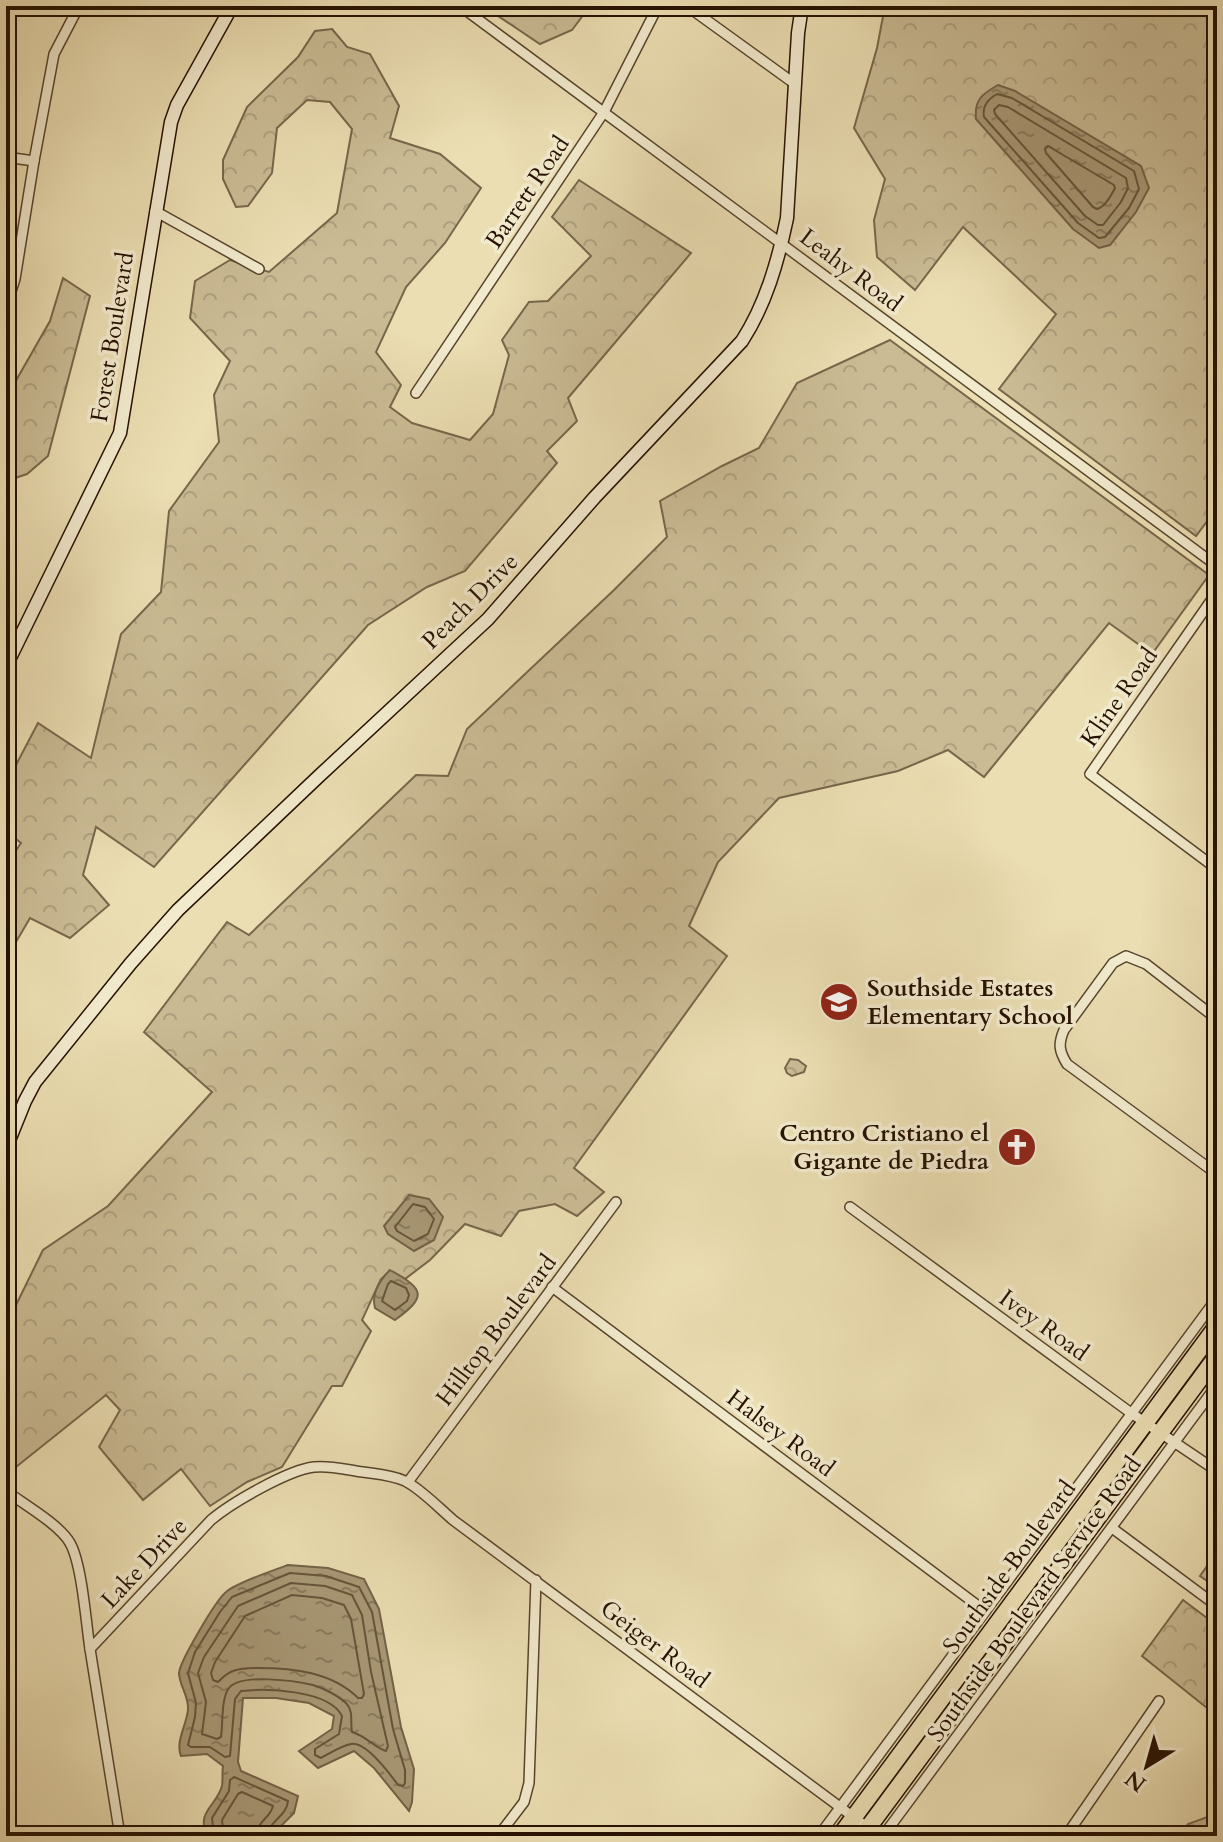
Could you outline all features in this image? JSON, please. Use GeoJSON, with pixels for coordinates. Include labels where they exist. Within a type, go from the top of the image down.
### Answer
{"type":"FeatureCollection","features":[{"type":"Feature","properties":{"kind":"highway","name":"Southside Boulevard"},"geometry":{"type":"LineString","coordinates":[[840,1836],[847,1812],[1139,1418],[1217,1326]]}},
{"type":"Feature","properties":{"kind":"highway","name":"Southside Boulevard"},"geometry":{"type":"LineString","coordinates":[[873,1834],[1168,1437],[1217,1356]]}},
{"type":"Feature","properties":{"kind":"main road","name":"Forest Boulevard"},"geometry":{"type":"LineString","coordinates":[[6,666],[120,433],[171,122],[177,105],[232,6]]}},
{"type":"Feature","properties":{"kind":"main road","name":"Peach Drive"},"geometry":{"type":"LineString","coordinates":[[6,1148],[35,1082],[158,932],[488,619],[595,497],[742,341],[760,310],[787,218],[802,6]]}},
{"type":"Feature","properties":{"kind":"street"},"geometry":{"type":"LineString","coordinates":[[6,307],[15,279],[54,54],[79,6]]}},
{"type":"Feature","properties":{"kind":"street","name":"Leahy Road"},"geometry":{"type":"LineString","coordinates":[[460,6],[1217,566]]}},
{"type":"Feature","properties":{"kind":"street","name":"Barrett Road"},"geometry":{"type":"LineString","coordinates":[[416,393],[604,112],[658,6]]}},
{"type":"Feature","properties":{"kind":"street"},"geometry":{"type":"LineString","coordinates":[[687,6],[795,84]]}},
{"type":"Feature","properties":{"kind":"street"},"geometry":{"type":"LineString","coordinates":[[6,157],[34,161]]}},
{"type":"Feature","properties":{"kind":"street"},"geometry":{"type":"LineString","coordinates":[[155,211],[259,269]]}},
{"type":"Feature","properties":{"kind":"street","name":"Kline Road"},"geometry":{"type":"LineString","coordinates":[[1217,592],[1090,774],[1217,869]]}},
{"type":"Feature","properties":{"kind":"street"},"geometry":{"type":"LineString","coordinates":[[1217,1019],[1146,964],[1126,956],[1113,963],[1064,1030],[1059,1042],[1060,1053],[1067,1064],[1217,1174]]}},
{"type":"Feature","properties":{"kind":"street","name":"Hilltop Boulevard"},"geometry":{"type":"LineString","coordinates":[[408,1482],[616,1202]]}},
{"type":"Feature","properties":{"kind":"street","name":"Ivey Road"},"geometry":{"type":"LineString","coordinates":[[850,1207],[1139,1418],[1217,1471]]}},
{"type":"Feature","properties":{"kind":"street","name":"Halsey Road"},"geometry":{"type":"LineString","coordinates":[[552,1287],[985,1611]]}},
{"type":"Feature","properties":{"kind":"street","name":"Southside Boulevard Service Road"},"geometry":{"type":"LineString","coordinates":[[819,1836],[847,1812],[985,1611],[1139,1418],[1217,1298]]}},
{"type":"Feature","properties":{"kind":"street","name":"Southside Boulevard Service Road"},"geometry":{"type":"LineString","coordinates":[[873,1834],[1112,1528],[1168,1437],[1217,1385]]}},
{"type":"Feature","properties":{"kind":"street","name":"Lake Drive"},"geometry":{"type":"LineString","coordinates":[[90,1649],[211,1520],[237,1500],[305,1468],[316,1466],[392,1476],[408,1482]]}},
{"type":"Feature","properties":{"kind":"street","name":"Geiger Road"},"geometry":{"type":"LineString","coordinates":[[408,1482],[453,1520],[873,1834]]}},
{"type":"Feature","properties":{"kind":"street"},"geometry":{"type":"LineString","coordinates":[[6,1491],[58,1529],[70,1543],[80,1580],[120,1836]]}},
{"type":"Feature","properties":{"kind":"street"},"geometry":{"type":"LineString","coordinates":[[1112,1528],[1217,1606]]}},
{"type":"Feature","properties":{"kind":"street"},"geometry":{"type":"LineString","coordinates":[[498,1836],[524,1802],[529,1783],[536,1580]]}},
{"type":"Feature","properties":{"kind":"street"},"geometry":{"type":"LineString","coordinates":[[1066,1836],[1159,1701]]}},
{"type":"Feature","properties":{"kind":"green space"},"geometry":{"type":"Polygon","coordinates":[[[483,6],[590,6],[572,30],[540,44],[483,6]]]}},
{"type":"Feature","properties":{"kind":"green space"},"geometry":{"type":"Polygon","coordinates":[[[885,6],[1217,6],[1217,508],[1196,536],[999,389],[1056,314],[963,227],[915,290],[877,257],[874,220],[885,179],[854,128],[877,48],[885,6]]]}},
{"type":"Feature","properties":{"kind":"green space"},"geometry":{"type":"Polygon","coordinates":[[[332,29],[347,47],[370,54],[399,106],[390,138],[440,154],[481,188],[445,243],[406,287],[376,352],[401,385],[390,407],[412,423],[470,440],[493,414],[509,355],[502,340],[529,302],[548,301],[591,256],[552,217],[579,180],[691,253],[568,398],[577,421],[547,451],[557,463],[465,571],[427,587],[368,625],[154,867],[96,827],[83,875],[109,905],[70,938],[30,918],[6,959],[6,866],[21,843],[6,831],[6,784],[38,723],[91,758],[121,634],[161,592],[169,511],[219,442],[214,395],[230,361],[190,318],[195,281],[230,260],[269,272],[337,213],[352,129],[330,102],[307,100],[277,128],[272,173],[248,206],[236,207],[223,179],[223,160],[247,107],[298,57],[315,31],[332,29]]]}},
{"type":"Feature","properties":{"kind":"green space"},"geometry":{"type":"Polygon","coordinates":[[[63,278],[90,296],[48,456],[27,474],[6,481],[6,398],[50,321],[63,278]]]}},
{"type":"Feature","properties":{"kind":"green space"},"geometry":{"type":"Polygon","coordinates":[[[890,340],[1209,575],[1152,654],[1109,623],[984,777],[948,750],[898,771],[779,798],[718,862],[689,926],[727,956],[574,1168],[604,1192],[577,1216],[555,1204],[519,1211],[501,1236],[465,1224],[430,1260],[405,1279],[390,1271],[381,1279],[362,1320],[371,1331],[342,1386],[332,1386],[282,1467],[247,1482],[210,1506],[181,1469],[143,1500],[99,1447],[120,1410],[106,1395],[6,1475],[6,1310],[16,1305],[43,1250],[108,1206],[212,1092],[144,1032],[227,922],[249,935],[416,775],[448,776],[467,729],[667,537],[660,501],[759,448],[797,383],[890,340]]]}},
{"type":"Feature","properties":{"kind":"green space"},"geometry":{"type":"Polygon","coordinates":[[[790,1059],[806,1066],[804,1072],[792,1076],[787,1073],[785,1068],[790,1059]]]}},
{"type":"Feature","properties":{"kind":"green space"},"geometry":{"type":"Polygon","coordinates":[[[1217,1552],[1217,1588],[1200,1576],[1217,1552]]]}},
{"type":"Feature","properties":{"kind":"green space"},"geometry":{"type":"Polygon","coordinates":[[[1183,1600],[1207,1618],[1207,1638],[1217,1635],[1217,1716],[1142,1656],[1183,1600]]]}},
{"type":"Feature","properties":{"kind":"green space"},"geometry":{"type":"Polygon","coordinates":[[[1210,1816],[1217,1819],[1217,1836],[1178,1836],[1188,1824],[1210,1816]]]}},
{"type":"Feature","properties":{"kind":"water"},"geometry":{"type":"Polygon","coordinates":[[[998,85],[1015,91],[1141,166],[1149,188],[1136,212],[1110,245],[1099,248],[1073,229],[976,119],[980,98],[998,85]]]}},
{"type":"Feature","properties":{"kind":"water"},"geometry":{"type":"Polygon","coordinates":[[[409,1195],[429,1199],[443,1217],[434,1240],[414,1251],[388,1234],[384,1226],[409,1195]]]}},
{"type":"Feature","properties":{"kind":"water"},"geometry":{"type":"Polygon","coordinates":[[[390,1270],[410,1282],[418,1293],[413,1305],[395,1320],[375,1308],[374,1302],[377,1287],[390,1270]]]}},
{"type":"Feature","properties":{"kind":"water"},"geometry":{"type":"Polygon","coordinates":[[[288,1565],[328,1568],[364,1579],[379,1609],[401,1727],[414,1769],[412,1802],[409,1811],[374,1768],[354,1751],[318,1768],[299,1751],[332,1729],[334,1716],[309,1703],[276,1698],[243,1698],[238,1762],[241,1771],[298,1796],[294,1813],[271,1836],[207,1836],[205,1815],[222,1786],[223,1766],[207,1754],[181,1756],[179,1745],[188,1709],[179,1677],[181,1666],[207,1618],[226,1592],[288,1565]]]}},
{"type":"Feature","properties":{"kind":"place","name":"Southside Estates Elementary School"},"geometry":{"type":"Point","coordinates":[839,1002]}},
{"type":"Feature","properties":{"kind":"place","name":"Centro Cristiano el Gigante de Piedra"},"geometry":{"type":"Point","coordinates":[1017,1147]}}]}
